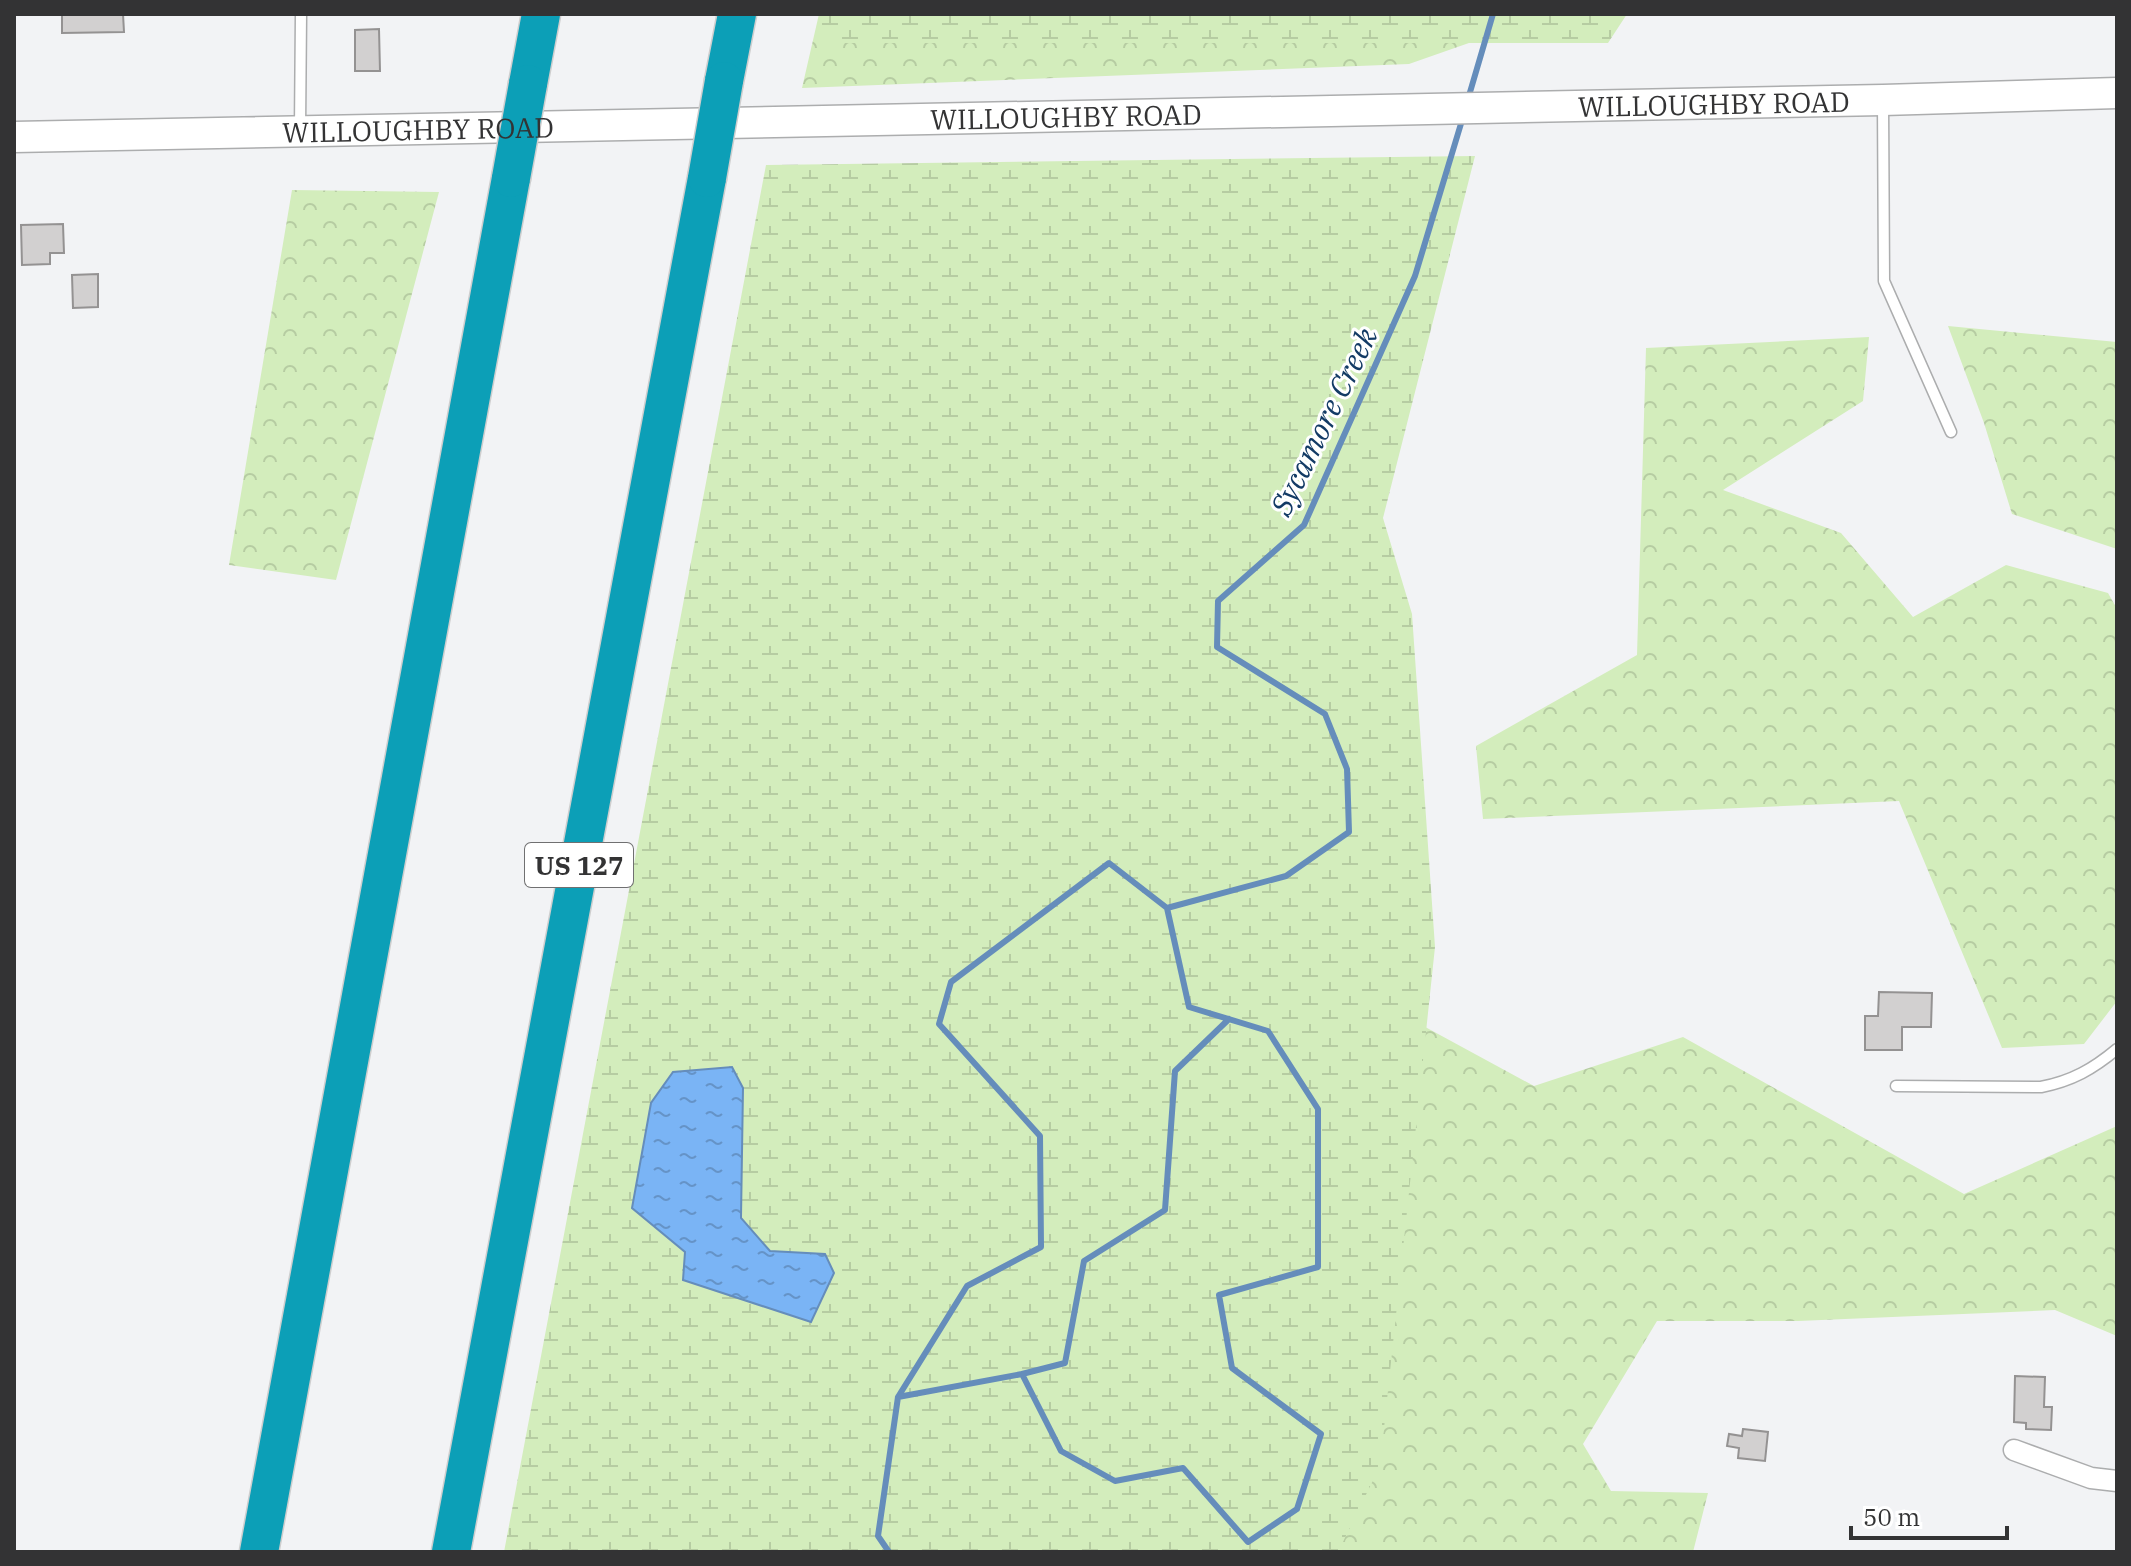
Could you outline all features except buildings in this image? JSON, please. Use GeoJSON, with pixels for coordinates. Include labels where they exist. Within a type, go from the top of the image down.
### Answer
{"type":"FeatureCollection","features":[{"type":"Feature","properties":{"kind":"highway"},"geometry":{"type":"LineString","coordinates":[[259,1552],[541,14]]}},
{"type":"Feature","properties":{"kind":"highway","name":"US 127"},"geometry":{"type":"LineString","coordinates":[[451,1552],[737,14]]}},
{"type":"Feature","properties":{"kind":"highway"},"geometry":{"type":"LineString","coordinates":[[233,1552],[311,1264]]}},
{"type":"Feature","properties":{"kind":"street","name":"WILLOUGHBY ROAD"},"geometry":{"type":"LineString","coordinates":[[14,137],[2117,93]]}},
{"type":"Feature","properties":{"kind":"street"},"geometry":{"type":"LineString","coordinates":[[2014,1450],[2091,1478],[2117,1481]]}},
{"type":"Feature","properties":{"kind":"lane"},"geometry":{"type":"LineString","coordinates":[[300,132],[301,14]]}},
{"type":"Feature","properties":{"kind":"lane"},"geometry":{"type":"LineString","coordinates":[[1883,100],[1884,281],[1951,432]]}},
{"type":"Feature","properties":{"kind":"lane"},"geometry":{"type":"LineString","coordinates":[[1896,1086],[2041,1087],[2086,1073],[2117,1049]]}},
{"type":"Feature","properties":{"kind":"green space"},"geometry":{"type":"Polygon","coordinates":[[[819,14],[1552,14],[1409,64],[802,88],[819,14]]]}},
{"type":"Feature","properties":{"kind":"green space"},"geometry":{"type":"Polygon","coordinates":[[[823,14],[1627,14],[1608,43],[818,43],[823,14]]]}},
{"type":"Feature","properties":{"kind":"green space"},"geometry":{"type":"Polygon","coordinates":[[[1475,156],[1383,518],[1412,614],[1435,947],[1380,1466],[1338,1552],[504,1552],[766,165],[1475,156]]]}},
{"type":"Feature","properties":{"kind":"green space"},"geometry":{"type":"Polygon","coordinates":[[[292,190],[439,192],[336,580],[229,565],[292,190]]]}},
{"type":"Feature","properties":{"kind":"green space"},"geometry":{"type":"Polygon","coordinates":[[[1948,326],[2117,342],[2117,549],[2012,514],[1984,423],[1948,326]]]}},
{"type":"Feature","properties":{"kind":"green space"},"geometry":{"type":"Polygon","coordinates":[[[1869,337],[1863,401],[1723,490],[1841,533],[1913,617],[2006,565],[2108,593],[2117,609],[2117,1001],[2084,1044],[2002,1048],[1899,801],[1483,819],[1476,746],[1637,655],[1646,348],[1869,337]]]}},
{"type":"Feature","properties":{"kind":"green space"},"geometry":{"type":"Polygon","coordinates":[[[1370,997],[1534,1086],[1683,1037],[1964,1194],[2117,1126],[2117,1336],[2055,1310],[1798,1321],[1657,1321],[1583,1444],[1611,1491],[1708,1493],[1693,1552],[1294,1552],[1370,997]]]}},
{"type":"Feature","properties":{"kind":"water"},"geometry":{"type":"Polygon","coordinates":[[[732,1067],[743,1088],[741,1218],[770,1251],[825,1254],[834,1273],[811,1322],[683,1280],[685,1252],[632,1208],[651,1103],[673,1072],[732,1067]]]}},
{"type":"Feature","properties":{"kind":"waterway","name":"Sycamore Creek"},"geometry":{"type":"LineString","coordinates":[[1468,99],[1493,14]]}},
{"type":"Feature","properties":{"kind":"waterway","name":"Sycamore Creek"},"geometry":{"type":"LineString","coordinates":[[889,1552],[878,1536],[898,1397],[1022,1374],[1061,1451],[1115,1481],[1183,1468],[1248,1542],[1297,1509],[1321,1434],[1232,1368],[1219,1295],[1318,1267],[1318,1109],[1268,1031],[1189,1007],[1167,908],[1286,876],[1349,832],[1347,769],[1325,714],[1217,647],[1218,601],[1304,525],[1415,276],[1463,117]]}},
{"type":"Feature","properties":{"kind":"waterway"},"geometry":{"type":"LineString","coordinates":[[898,1397],[967,1286],[1041,1247],[1040,1136],[939,1024],[951,982],[1109,863],[1167,908]]}},
{"type":"Feature","properties":{"kind":"waterway"},"geometry":{"type":"LineString","coordinates":[[1022,1374],[1065,1363],[1084,1261],[1165,1210],[1175,1071],[1229,1019]]}}]}
